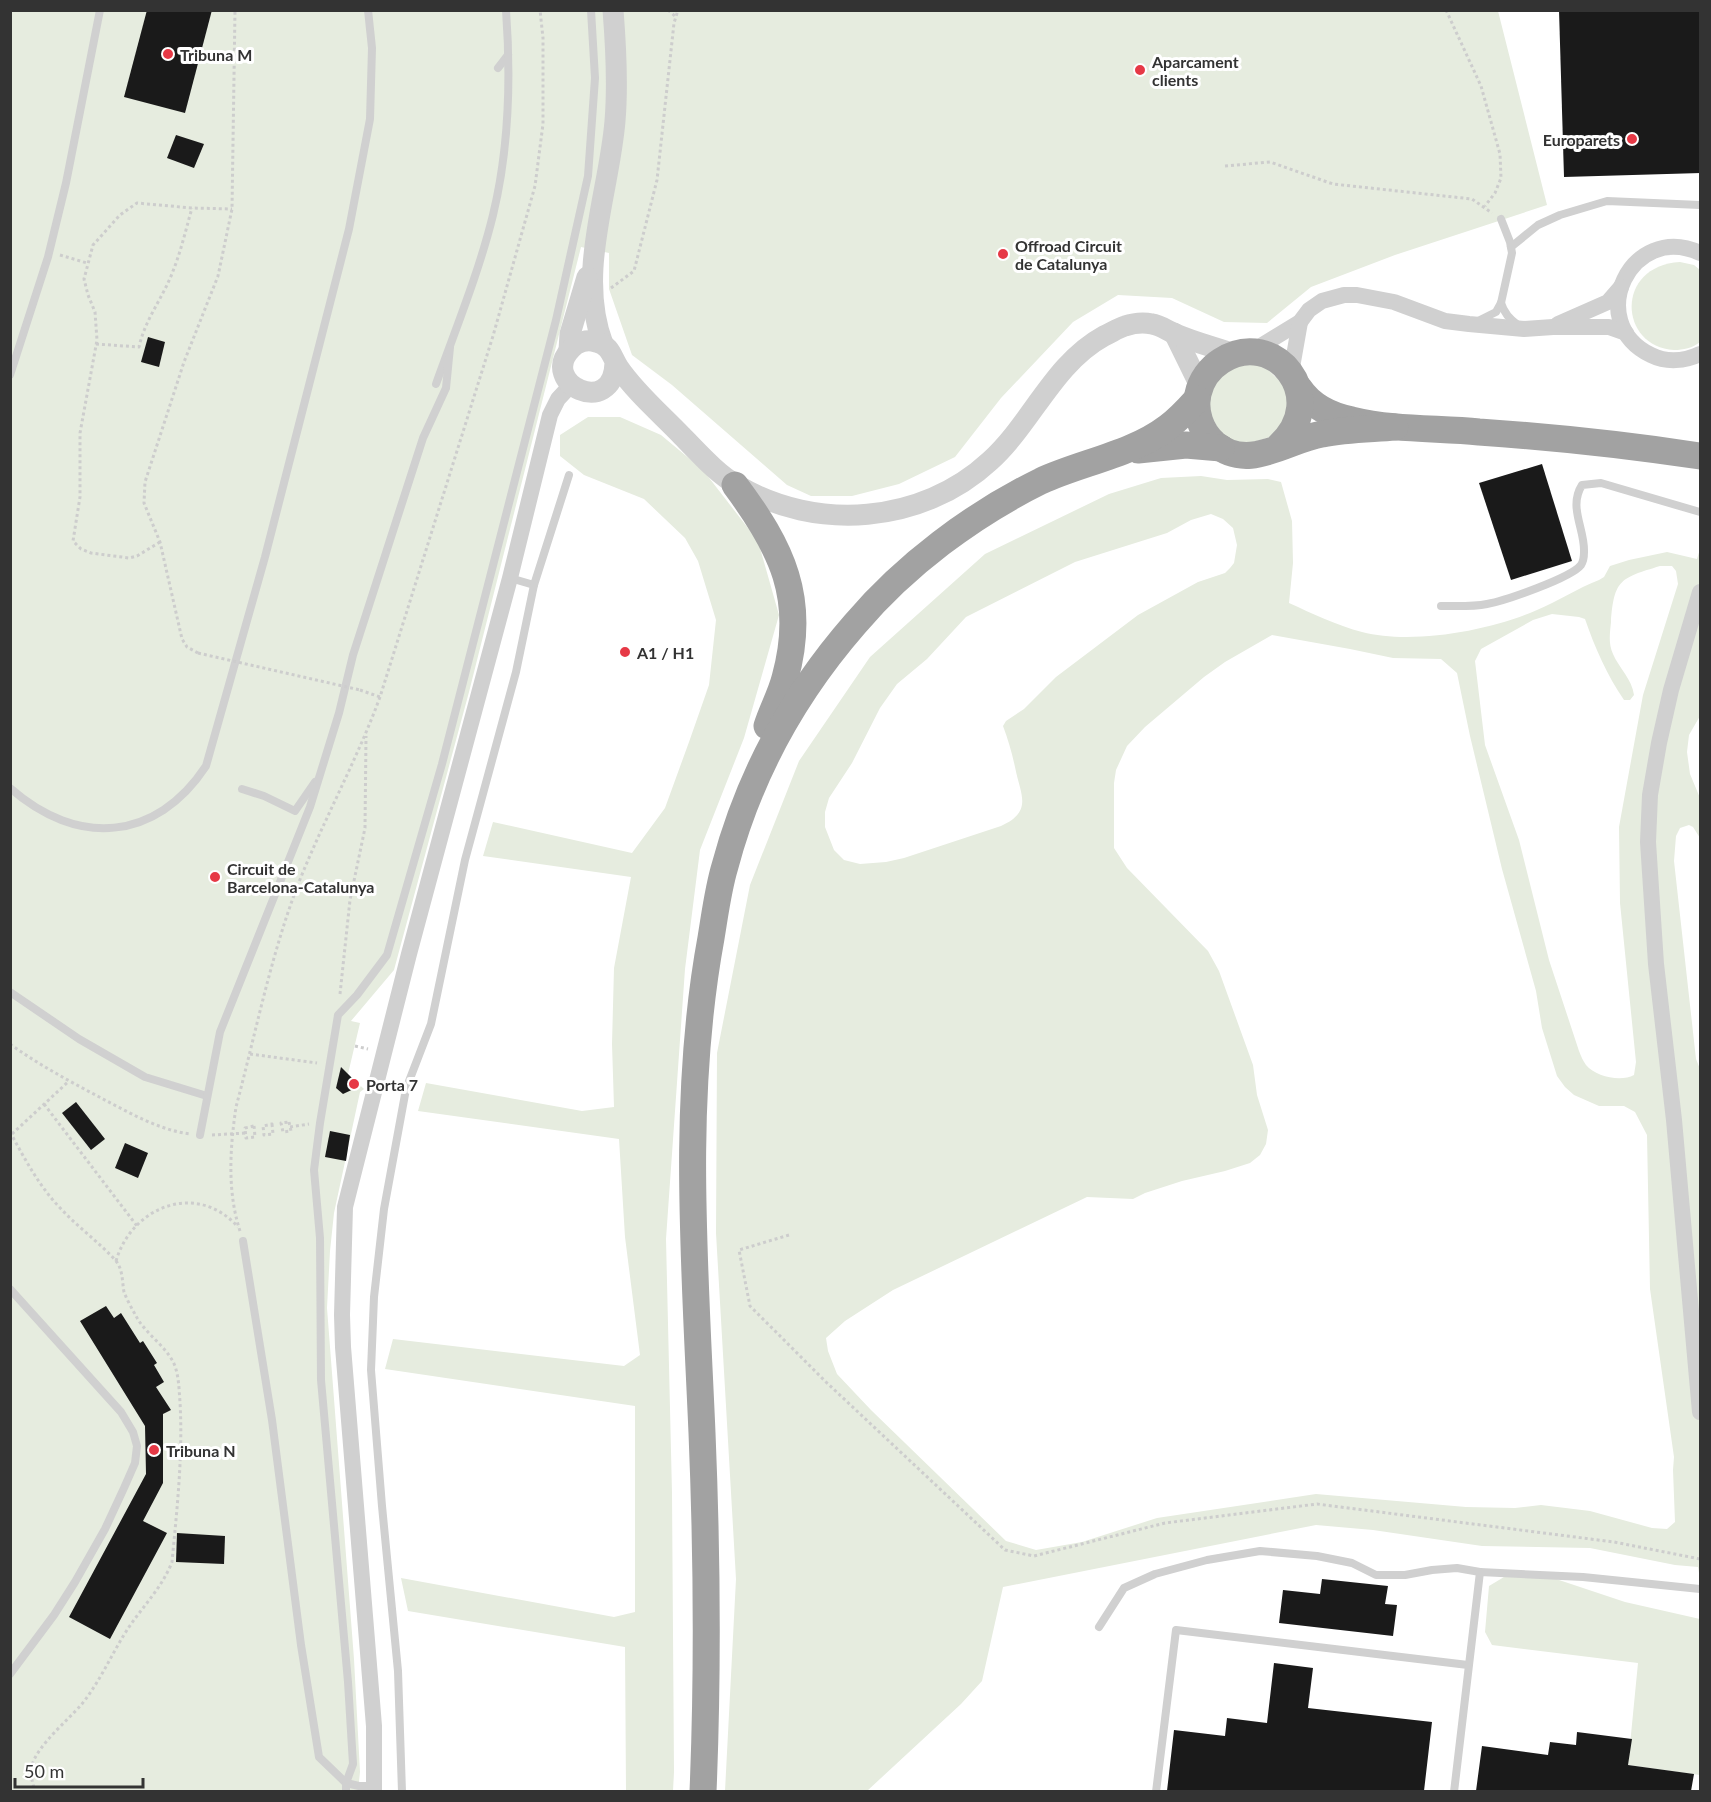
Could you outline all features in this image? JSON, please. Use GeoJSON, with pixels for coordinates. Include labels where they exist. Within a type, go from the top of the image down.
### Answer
{"type":"FeatureCollection","features":[{"type":"Feature","properties":{"kind":"highway"},"geometry":{"type":"LineString","coordinates":[[1221,448],[1209,437],[1200,423],[1199,393],[1204,378],[1217,363],[1242,353],[1273,358],[1310,401],[1337,416],[1352,420],[1395,427],[1570,439],[1701,456]]}},
{"type":"Feature","properties":{"kind":"highway"},"geometry":{"type":"LineString","coordinates":[[1279,446],[1294,430],[1301,410],[1295,381]]}},
{"type":"Feature","properties":{"kind":"highway"},"geometry":{"type":"LineString","coordinates":[[742,812],[773,741],[799,697],[855,623],[888,589],[939,545],[1013,496],[1045,479],[1116,454],[1167,428],[1199,393]]}},
{"type":"Feature","properties":{"kind":"highway"},"geometry":{"type":"LineString","coordinates":[[1116,454],[1186,445],[1221,448],[1237,455],[1255,456],[1279,446],[1324,433],[1395,427]]}},
{"type":"Feature","properties":{"kind":"highway"},"geometry":{"type":"LineString","coordinates":[[703,1791],[707,1594],[692,1209],[695,1070],[702,986],[724,867],[752,773],[785,679],[794,619],[791,590],[781,561],[758,515],[735,485]]}},
{"type":"Feature","properties":{"kind":"street"},"geometry":{"type":"LineString","coordinates":[[614,10],[615,120],[609,169],[594,256],[570,334],[569,350],[563,364],[564,372],[571,385],[585,393],[592,393],[607,386],[612,380],[615,363]]}},
{"type":"Feature","properties":{"kind":"street"},"geometry":{"type":"LineString","coordinates":[[1552,327],[1608,302],[1633,265],[1643,256],[1655,250],[1674,247],[1698,250]]}},
{"type":"Feature","properties":{"kind":"street"},"geometry":{"type":"LineString","coordinates":[[594,256],[595,324],[603,344],[631,383],[687,441],[735,485],[789,508],[829,516],[859,516],[895,510],[927,501],[969,477],[990,462],[1014,435],[1039,399],[1088,345],[1122,326],[1137,323],[1152,324],[1174,333],[1242,353],[1300,322],[1309,310],[1322,301],[1344,295],[1357,295],[1394,302],[1445,321],[1524,329],[1609,327],[1626,333]]}},
{"type":"Feature","properties":{"kind":"street"},"geometry":{"type":"LineString","coordinates":[[1620,287],[1618,303],[1620,319],[1626,333],[1634,343],[1655,357],[1674,360],[1698,357]]}},
{"type":"Feature","properties":{"kind":"street"},"geometry":{"type":"LineString","coordinates":[[1295,381],[1300,322]]}},
{"type":"Feature","properties":{"kind":"street"},"geometry":{"type":"LineString","coordinates":[[1174,333],[1199,393]]}},
{"type":"Feature","properties":{"kind":"street"},"geometry":{"type":"LineString","coordinates":[[569,350],[581,342],[596,341],[603,344]]}},
{"type":"Feature","properties":{"kind":"street"},"geometry":{"type":"LineString","coordinates":[[375,1789],[374,1726],[343,1347],[345,1207],[409,954],[510,578],[550,415],[558,399],[571,385]]}},
{"type":"Feature","properties":{"kind":"street"},"geometry":{"type":"LineString","coordinates":[[607,386],[621,388],[658,410]]}},
{"type":"Feature","properties":{"kind":"street"},"geometry":{"type":"LineString","coordinates":[[1701,592],[1671,690],[1659,743],[1650,795],[1648,842],[1656,964],[1674,1119],[1701,1412]]}},
{"type":"Feature","properties":{"kind":"lane"},"geometry":{"type":"LineString","coordinates":[[10,375],[48,257],[100,10]]}},
{"type":"Feature","properties":{"kind":"lane"},"geometry":{"type":"LineString","coordinates":[[10,788],[37,809],[55,818],[70,824],[103,829],[133,824],[161,812],[189,789],[206,766],[271,536],[349,229],[370,118],[372,48],[368,10]]}},
{"type":"Feature","properties":{"kind":"lane"},"geometry":{"type":"LineString","coordinates":[[436,384],[478,264],[495,206],[506,138],[508,55],[506,10]]}},
{"type":"Feature","properties":{"kind":"lane"},"geometry":{"type":"LineString","coordinates":[[346,1787],[353,1764],[348,1682],[321,1380],[320,1238],[314,1170],[320,1123],[338,1015],[357,995],[387,955],[442,764],[555,320],[588,176],[595,78],[591,10]]}},
{"type":"Feature","properties":{"kind":"lane"},"geometry":{"type":"LineString","coordinates":[[498,68],[508,55]]}},
{"type":"Feature","properties":{"kind":"lane"},"geometry":{"type":"LineString","coordinates":[[1511,247],[1538,225],[1560,215],[1606,201],[1701,206]]}},
{"type":"Feature","properties":{"kind":"lane"},"geometry":{"type":"LineString","coordinates":[[1469,324],[1496,312],[1501,303],[1512,253],[1501,219]]}},
{"type":"Feature","properties":{"kind":"lane"},"geometry":{"type":"LineString","coordinates":[[1501,303],[1511,321],[1524,329]]}},
{"type":"Feature","properties":{"kind":"lane"},"geometry":{"type":"LineString","coordinates":[[200,1134],[220,1032],[310,807],[339,713],[352,655],[423,438],[446,388],[450,347]]}},
{"type":"Feature","properties":{"kind":"lane"},"geometry":{"type":"LineString","coordinates":[[402,1791],[398,1671],[371,1370],[374,1297],[384,1209],[406,1089],[431,1024],[465,860],[516,672],[534,585],[569,475]]}},
{"type":"Feature","properties":{"kind":"lane"},"geometry":{"type":"LineString","coordinates":[[1441,606],[1485,605],[1521,594],[1572,572],[1581,565],[1584,543],[1575,505],[1577,493],[1582,485],[1601,483],[1701,512]]}},
{"type":"Feature","properties":{"kind":"lane"},"geometry":{"type":"LineString","coordinates":[[510,578],[534,585]]}},
{"type":"Feature","properties":{"kind":"lane"},"geometry":{"type":"LineString","coordinates":[[242,789],[264,796],[295,811],[320,774]]}},
{"type":"Feature","properties":{"kind":"lane"},"geometry":{"type":"LineString","coordinates":[[10,992],[78,1039],[145,1077],[207,1096]]}},
{"type":"Feature","properties":{"kind":"lane"},"geometry":{"type":"LineString","coordinates":[[243,1241],[272,1420],[302,1653],[319,1757],[346,1787]]}},
{"type":"Feature","properties":{"kind":"lane"},"geometry":{"type":"LineString","coordinates":[[10,1289],[121,1412],[133,1432],[137,1446],[135,1463],[105,1530],[54,1615],[10,1674]]}},
{"type":"Feature","properties":{"kind":"lane"},"geometry":{"type":"LineString","coordinates":[[1099,1627],[1124,1588],[1155,1574],[1207,1560],[1260,1551],[1317,1556],[1352,1563],[1376,1575],[1405,1575],[1457,1568],[1480,1572],[1583,1577],[1701,1589]]}},
{"type":"Feature","properties":{"kind":"lane"},"geometry":{"type":"LineString","coordinates":[[1454,1791],[1480,1572]]}},
{"type":"Feature","properties":{"kind":"lane"},"geometry":{"type":"LineString","coordinates":[[1156,1791],[1176,1630],[1468,1665]]}},
{"type":"Feature","properties":{"kind":"lane"},"geometry":{"type":"LineString","coordinates":[[346,1787],[359,1786],[375,1789]]}},
{"type":"Feature","properties":{"kind":"path"},"geometry":{"type":"LineString","coordinates":[[235,10],[232,209],[218,276],[184,362],[145,482],[144,503],[160,542],[182,639],[187,647],[198,653],[360,690],[380,697]]}},
{"type":"Feature","properties":{"kind":"path"},"geometry":{"type":"LineString","coordinates":[[243,1241],[232,1195],[231,1160],[236,1107],[279,944],[299,883],[366,734],[380,697],[493,336],[535,186],[543,124],[543,38],[540,10]]}},
{"type":"Feature","properties":{"kind":"path"},"geometry":{"type":"LineString","coordinates":[[668,10],[676,17]]}},
{"type":"Feature","properties":{"kind":"path"},"geometry":{"type":"LineString","coordinates":[[609,289],[634,271],[657,180],[678,10]]}},
{"type":"Feature","properties":{"kind":"path"},"geometry":{"type":"LineString","coordinates":[[1225,166],[1270,162],[1333,184],[1472,199],[1485,206],[1495,193],[1501,178],[1500,154],[1482,87],[1446,10]]}},
{"type":"Feature","properties":{"kind":"path"},"geometry":{"type":"LineString","coordinates":[[160,542],[137,556],[129,558],[91,553],[81,549],[73,542],[80,497],[80,433],[96,344],[95,312],[84,279],[87,263],[93,245],[120,215],[137,203],[232,209]]}},
{"type":"Feature","properties":{"kind":"path"},"geometry":{"type":"LineString","coordinates":[[96,344],[139,347],[142,332],[174,270],[192,208]]}},
{"type":"Feature","properties":{"kind":"path"},"geometry":{"type":"LineString","coordinates":[[58,255],[87,263]]}},
{"type":"Feature","properties":{"kind":"path"},"geometry":{"type":"LineString","coordinates":[[338,1015],[350,900],[365,828],[366,734]]}},
{"type":"Feature","properties":{"kind":"path"},"geometry":{"type":"LineString","coordinates":[[10,1044],[69,1081],[156,1125],[183,1133],[233,1135],[246,1133],[246,1138],[255,1137],[255,1132],[264,1131],[263,1126],[272,1124],[273,1130],[282,1128],[281,1123],[289,1122],[290,1127],[320,1123]]}},
{"type":"Feature","properties":{"kind":"path"},"geometry":{"type":"LineString","coordinates":[[250,1054],[319,1063]]}},
{"type":"Feature","properties":{"kind":"path"},"geometry":{"type":"LineString","coordinates":[[35,1791],[31,1766],[35,1758],[48,1739],[61,1728],[93,1688],[126,1631],[152,1598],[172,1562],[181,1433],[178,1377],[170,1357],[147,1333],[135,1314],[124,1292],[122,1274],[116,1261],[49,1196],[36,1180],[11,1133],[69,1081]]}},
{"type":"Feature","properties":{"kind":"path"},"geometry":{"type":"LineString","coordinates":[[44,1104],[137,1226]]}},
{"type":"Feature","properties":{"kind":"path"},"geometry":{"type":"LineString","coordinates":[[116,1261],[124,1242],[137,1226],[157,1210],[185,1202],[199,1203],[215,1209],[239,1229]]}},
{"type":"Feature","properties":{"kind":"path"},"geometry":{"type":"LineString","coordinates":[[789,1235],[739,1250],[750,1306],[826,1382],[1005,1550],[1034,1556],[1165,1523],[1317,1504],[1614,1542],[1701,1559]]}},
{"type":"Feature","properties":{"kind":"shaded area","name":"Circuit de Barcelona-Catalunya"},"geometry":{"type":"Polygon","coordinates":[[[11,11],[1498,11],[1547,205],[1395,255],[1311,287],[1267,323],[1224,322],[1172,298],[1118,295],[1073,322],[1001,398],[955,457],[899,484],[852,496],[811,496],[787,485],[672,385],[632,355],[609,289],[609,253],[581,247],[469,692],[394,970],[351,1021],[360,1023],[348,1074],[364,1089],[360,1092],[334,1213],[327,1308],[354,1659],[360,1772],[358,1791],[11,1791],[11,11]]]}},
{"type":"Feature","properties":{"kind":"shaded area"},"geometry":{"type":"Polygon","coordinates":[[[1680,262],[1694,265],[1700,270],[1700,342],[1688,348],[1674,350],[1656,346],[1642,336],[1634,322],[1632,306],[1635,291],[1643,277],[1659,267],[1680,262]]]}},
{"type":"Feature","properties":{"kind":"shaded area"},"geometry":{"type":"Polygon","coordinates":[[[1260,362],[1288,389],[1288,415],[1273,436],[1247,444],[1233,441],[1221,434],[1208,410],[1212,382],[1233,364],[1260,362]]]}},
{"type":"Feature","properties":{"kind":"shaded area"},"geometry":{"type":"Polygon","coordinates":[[[588,417],[620,417],[661,435],[703,470],[758,541],[779,615],[744,738],[700,850],[685,969],[666,1239],[672,1493],[673,1791],[626,1791],[625,1647],[408,1611],[401,1578],[614,1617],[635,1612],[635,1406],[385,1369],[393,1339],[624,1366],[640,1355],[625,1237],[619,1139],[418,1111],[426,1083],[582,1111],[614,1107],[612,1044],[614,968],[631,877],[483,856],[493,822],[632,853],[665,808],[709,685],[716,620],[698,561],[685,538],[644,499],[584,475],[560,456],[560,435],[588,417]]]}},
{"type":"Feature","properties":{"kind":"shaded area"},"geometry":{"type":"Polygon","coordinates":[[[1201,476],[1227,480],[1268,479],[1281,482],[1292,521],[1293,563],[1289,603],[1344,626],[1382,636],[1450,634],[1497,624],[1537,610],[1599,580],[1604,577],[1610,566],[1667,552],[1697,559],[1700,549],[1700,716],[1689,735],[1687,752],[1690,774],[1700,798],[1700,838],[1689,825],[1680,828],[1676,836],[1674,861],[1696,1059],[1700,1069],[1700,1579],[1698,1567],[1675,1565],[1590,1548],[1482,1546],[1373,1530],[1316,1525],[1003,1587],[982,1681],[961,1704],[867,1791],[725,1791],[736,1579],[716,1233],[717,1053],[750,885],[799,761],[870,657],[985,554],[1109,494],[1161,478],[1201,476]],[[1211,514],[1191,520],[1167,533],[1075,562],[966,617],[927,659],[897,684],[880,708],[852,763],[829,798],[825,812],[825,827],[834,850],[844,860],[860,864],[886,862],[1001,826],[1018,814],[1022,801],[1013,757],[1003,726],[1006,721],[1024,709],[1056,677],[1138,615],[1198,582],[1225,573],[1230,568],[1234,563],[1237,545],[1233,528],[1223,519],[1211,514]],[[1660,566],[1636,574],[1622,582],[1614,597],[1610,634],[1613,654],[1633,689],[1634,695],[1630,700],[1624,700],[1618,691],[1602,661],[1585,619],[1579,617],[1552,614],[1533,620],[1481,649],[1475,661],[1485,745],[1519,840],[1549,960],[1579,1051],[1590,1069],[1596,1073],[1616,1078],[1634,1075],[1636,1062],[1620,903],[1619,827],[1643,695],[1678,584],[1676,571],[1672,566],[1660,566]],[[1272,635],[1225,662],[1145,727],[1127,746],[1116,770],[1114,783],[1114,848],[1127,868],[1208,951],[1219,971],[1253,1065],[1257,1095],[1268,1130],[1266,1144],[1260,1155],[1250,1163],[1182,1181],[1133,1199],[1087,1197],[893,1290],[845,1321],[826,1338],[828,1351],[837,1374],[1006,1541],[1036,1550],[1082,1542],[1157,1518],[1316,1494],[1466,1507],[1515,1508],[1541,1505],[1590,1511],[1652,1528],[1667,1529],[1675,1522],[1674,1457],[1650,1289],[1647,1135],[1635,1112],[1624,1106],[1599,1106],[1574,1095],[1557,1076],[1542,1028],[1536,991],[1502,869],[1457,673],[1441,659],[1393,658],[1272,635]]]}},
{"type":"Feature","properties":{"kind":"shaded area"},"geometry":{"type":"Polygon","coordinates":[[[1509,1574],[1547,1576],[1625,1602],[1700,1619],[1700,1775],[1628,1765],[1638,1663],[1492,1645],[1485,1632],[1489,1586],[1509,1574]]]}},
{"type":"Feature","properties":{"kind":"building","name":"Tribuna M"},"geometry":{"type":"Polygon","coordinates":[[[147,10],[212,10],[185,113],[124,97],[147,10]]]}},
{"type":"Feature","properties":{"kind":"building"},"geometry":{"type":"Polygon","coordinates":[[[1559,10],[1701,10],[1701,173],[1564,177],[1559,10]]]}},
{"type":"Feature","properties":{"kind":"building"},"geometry":{"type":"Polygon","coordinates":[[[176,135],[204,144],[194,168],[167,158],[176,135]]]}},
{"type":"Feature","properties":{"kind":"building"},"geometry":{"type":"Polygon","coordinates":[[[148,337],[165,342],[159,367],[141,362],[148,337]]]}},
{"type":"Feature","properties":{"kind":"building"},"geometry":{"type":"Polygon","coordinates":[[[1542,464],[1572,561],[1511,580],[1479,483],[1542,464]]]}},
{"type":"Feature","properties":{"kind":"building"},"geometry":{"type":"Polygon","coordinates":[[[341,1067],[360,1086],[343,1094],[336,1088],[341,1067]]]}},
{"type":"Feature","properties":{"kind":"building"},"geometry":{"type":"Polygon","coordinates":[[[76,1102],[105,1139],[91,1150],[62,1113],[76,1102]]]}},
{"type":"Feature","properties":{"kind":"building"},"geometry":{"type":"Polygon","coordinates":[[[330,1131],[350,1135],[346,1161],[325,1157],[330,1131]]]}},
{"type":"Feature","properties":{"kind":"building"},"geometry":{"type":"Polygon","coordinates":[[[125,1143],[148,1153],[138,1178],[115,1168],[125,1143]]]}},
{"type":"Feature","properties":{"kind":"building","name":"Tribuna N"},"geometry":{"type":"Polygon","coordinates":[[[106,1306],[114,1318],[121,1313],[140,1343],[143,1341],[157,1363],[154,1365],[164,1382],[156,1387],[171,1410],[163,1414],[163,1483],[143,1521],[167,1533],[110,1639],[69,1617],[146,1474],[145,1426],[80,1321],[106,1306]]]}},
{"type":"Feature","properties":{"kind":"building"},"geometry":{"type":"Polygon","coordinates":[[[177,1533],[225,1536],[224,1564],[176,1562],[177,1533]]]}},
{"type":"Feature","properties":{"kind":"building"},"geometry":{"type":"Polygon","coordinates":[[[1322,1579],[1388,1586],[1385,1604],[1397,1605],[1393,1636],[1279,1623],[1283,1590],[1320,1594],[1322,1579]]]}},
{"type":"Feature","properties":{"kind":"building"},"geometry":{"type":"Polygon","coordinates":[[[1274,1663],[1313,1668],[1308,1708],[1432,1722],[1424,1791],[1167,1791],[1174,1730],[1225,1736],[1227,1718],[1267,1723],[1274,1663]]]}},
{"type":"Feature","properties":{"kind":"building"},"geometry":{"type":"Polygon","coordinates":[[[1577,1732],[1632,1739],[1628,1765],[1694,1774],[1691,1791],[1476,1791],[1482,1746],[1548,1755],[1550,1742],[1576,1745],[1577,1732]]]}},
{"type":"Feature","properties":{"kind":"place","name":"Tribuna M"},"geometry":{"type":"Point","coordinates":[168,54]}},
{"type":"Feature","properties":{"kind":"place","name":"Aparcament clients"},"geometry":{"type":"Point","coordinates":[1140,70]}},
{"type":"Feature","properties":{"kind":"place","name":"Europarets"},"geometry":{"type":"Point","coordinates":[1632,139]}},
{"type":"Feature","properties":{"kind":"place","name":"Offroad Circuit de Catalunya"},"geometry":{"type":"Point","coordinates":[1003,254]}},
{"type":"Feature","properties":{"kind":"place","name":"A1 / H1"},"geometry":{"type":"Point","coordinates":[625,652]}},
{"type":"Feature","properties":{"kind":"place","name":"Circuit de Barcelona-Catalunya"},"geometry":{"type":"Point","coordinates":[215,877]}},
{"type":"Feature","properties":{"kind":"place","name":"Porta 7"},"geometry":{"type":"Point","coordinates":[354,1084]}},
{"type":"Feature","properties":{"kind":"place","name":"Tribuna N"},"geometry":{"type":"Point","coordinates":[154,1450]}}]}
